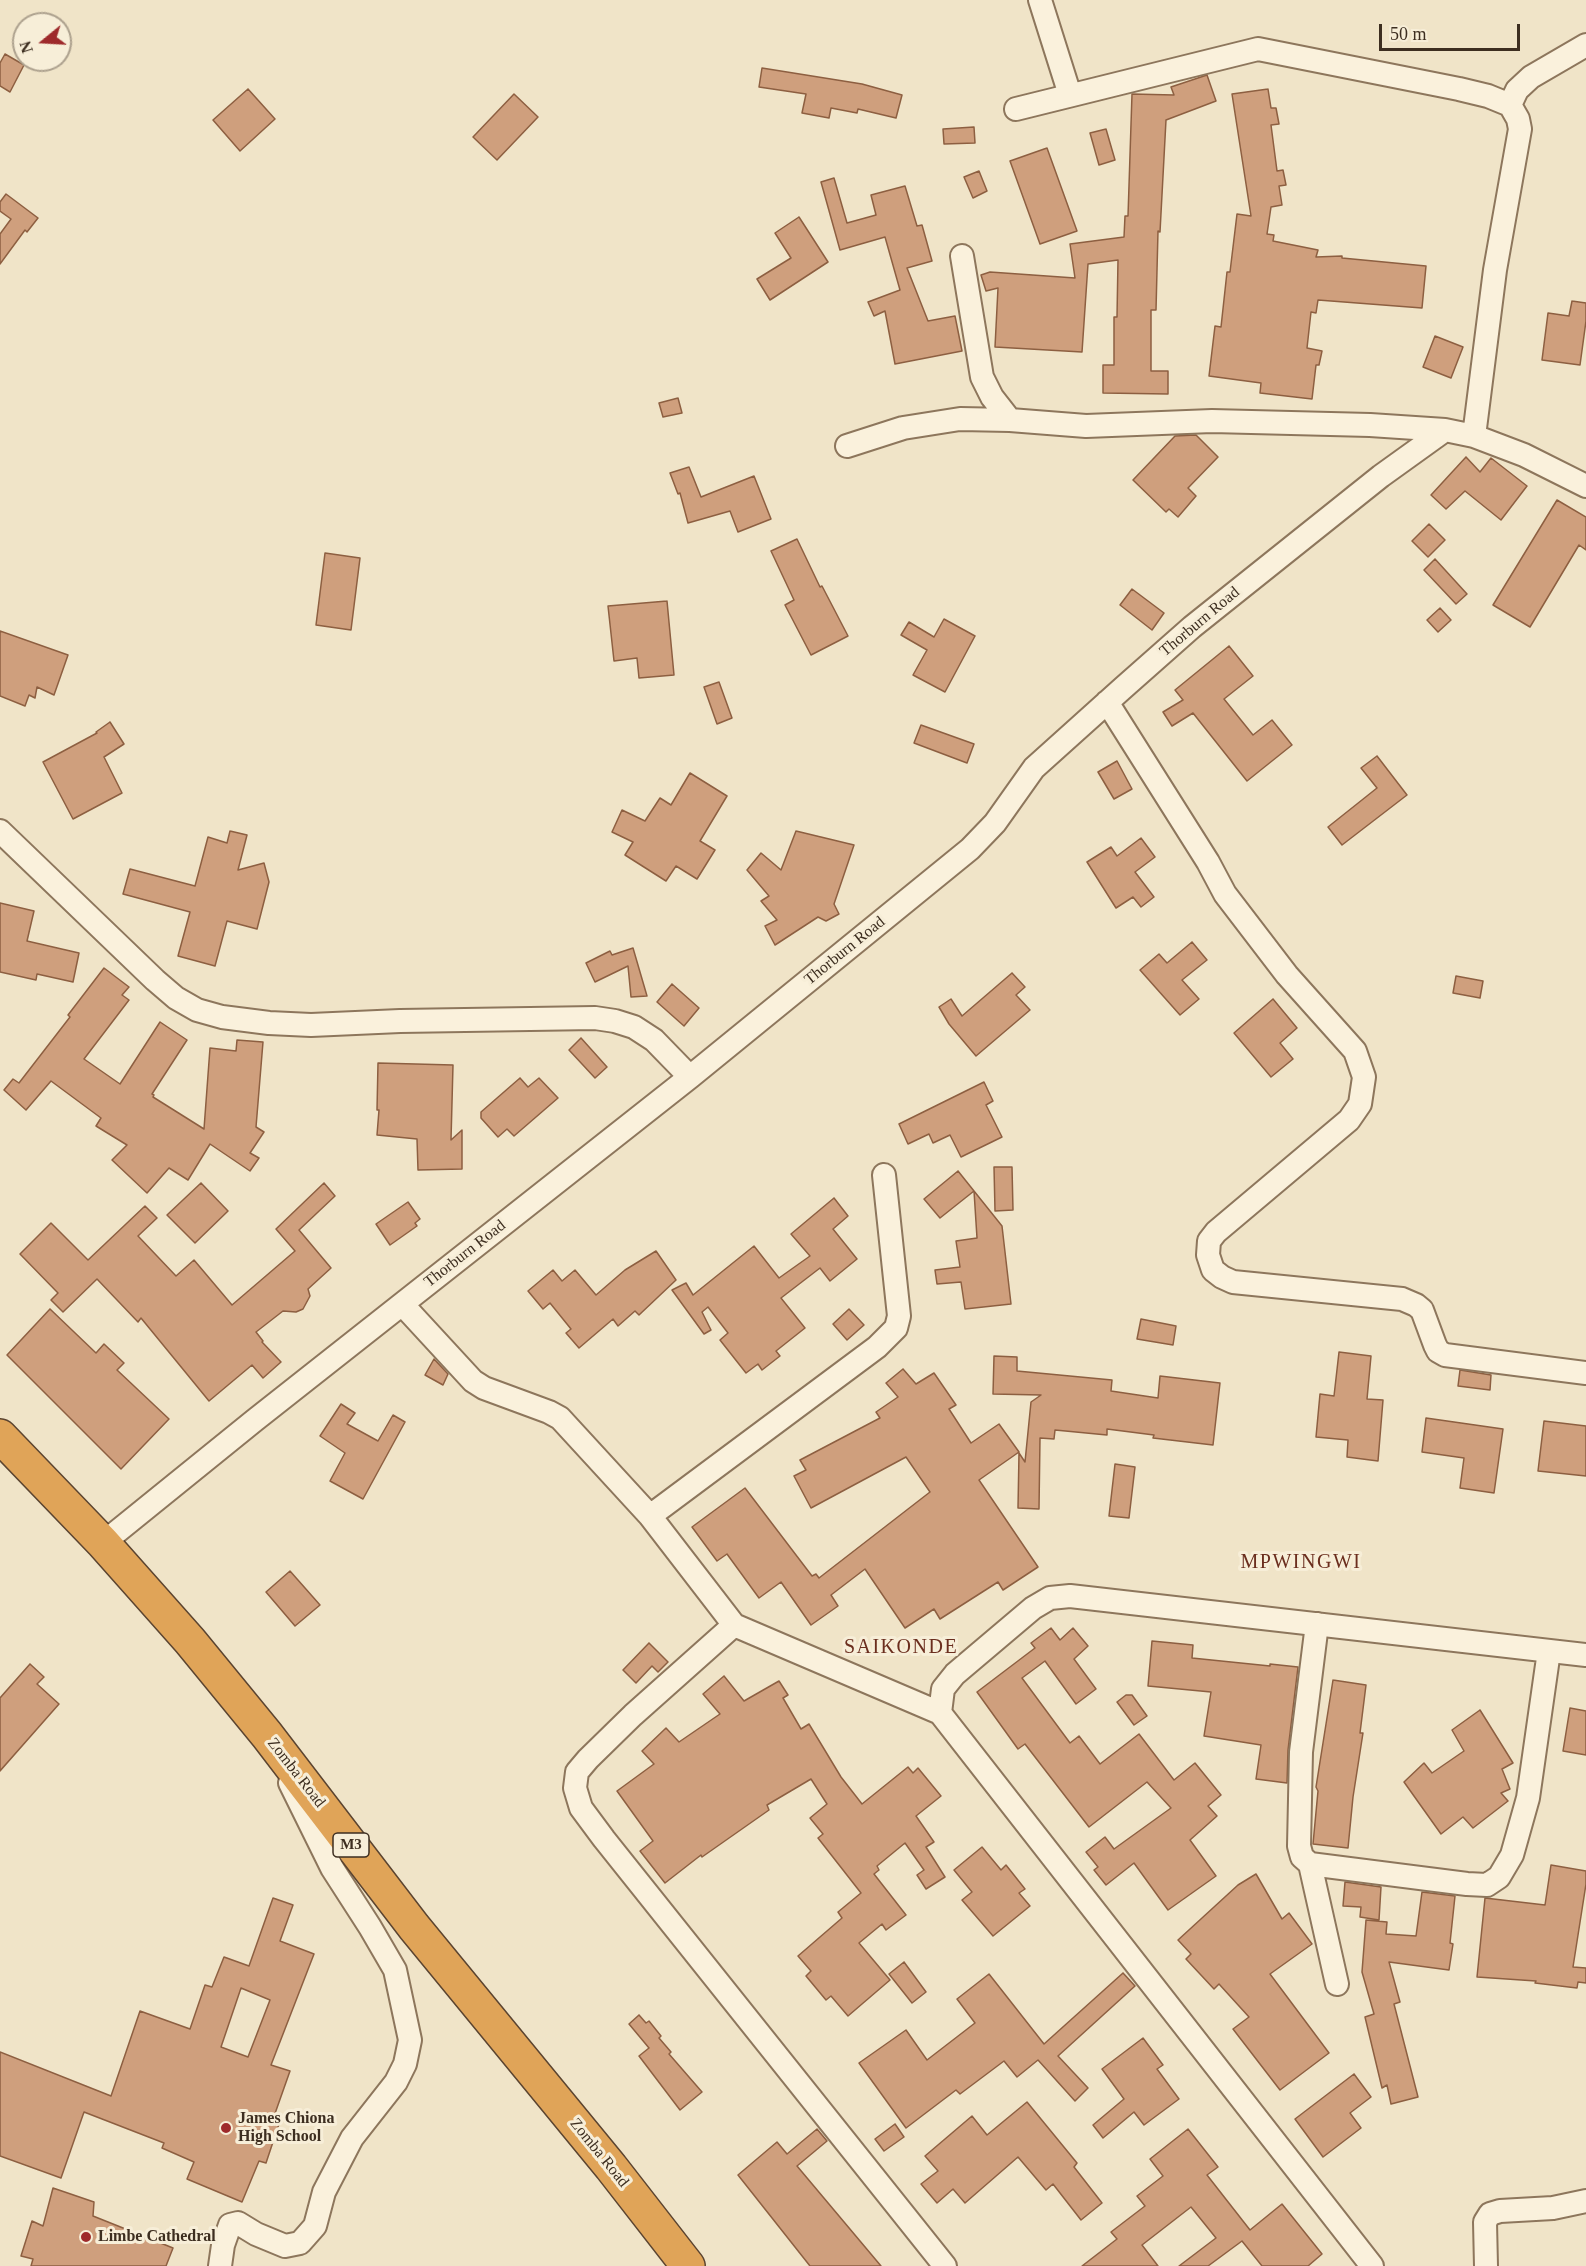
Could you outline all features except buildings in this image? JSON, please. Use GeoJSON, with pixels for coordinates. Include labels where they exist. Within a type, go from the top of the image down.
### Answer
{"type":"FeatureCollection","features":[{"type":"Feature","properties":{"kind":"highway","name":"Zomba Road"},"geometry":{"type":"LineString","coordinates":[[0,1436],[103,1543],[190,1641],[267,1735],[414,1927],[611,2167],[688,2266]]}},
{"type":"Feature","properties":{"kind":"street"},"geometry":{"type":"LineString","coordinates":[[1040,0],[1070,95]]}},
{"type":"Feature","properties":{"kind":"street"},"geometry":{"type":"LineString","coordinates":[[1510,105],[1517,90],[1531,77],[1586,45]]}},
{"type":"Feature","properties":{"kind":"street"},"geometry":{"type":"LineString","coordinates":[[1016,109],[1258,49],[1478,94],[1510,105],[1518,119],[1520,129],[1496,270],[1474,436]]}},
{"type":"Feature","properties":{"kind":"street"},"geometry":{"type":"LineString","coordinates":[[962,256],[982,377],[992,397],[1010,420]]}},
{"type":"Feature","properties":{"kind":"street"},"geometry":{"type":"LineString","coordinates":[[847,446],[903,428],[960,419],[1086,426],[1200,421],[1370,425],[1445,430],[1474,436],[1524,455],[1586,486]]}},
{"type":"Feature","properties":{"kind":"street","name":"Thorburn Road"},"geometry":{"type":"LineString","coordinates":[[103,1543],[690,1077],[970,849],[995,823],[1034,768],[1192,627],[1381,477],[1445,430]]}},
{"type":"Feature","properties":{"kind":"street"},"geometry":{"type":"LineString","coordinates":[[1107,702],[1208,862],[1225,894],[1287,975],[1355,1051],[1364,1077],[1360,1104],[1348,1120],[1216,1232],[1209,1241],[1208,1255],[1213,1269],[1222,1277],[1233,1282],[1402,1299],[1422,1310],[1438,1351],[1445,1355],[1586,1373]]}},
{"type":"Feature","properties":{"kind":"street"},"geometry":{"type":"LineString","coordinates":[[0,831],[155,980],[176,998],[197,1010],[222,1017],[269,1023],[312,1025],[400,1021],[595,1018],[634,1027],[654,1040],[690,1077]]}},
{"type":"Feature","properties":{"kind":"street"},"geometry":{"type":"LineString","coordinates":[[650,1516],[877,1347],[896,1328],[899,1316],[884,1174]]}},
{"type":"Feature","properties":{"kind":"street"},"geometry":{"type":"LineString","coordinates":[[402,1304],[473,1382],[560,1418],[650,1516],[734,1625],[940,1713],[1372,2266]]}},
{"type":"Feature","properties":{"kind":"street"},"geometry":{"type":"LineString","coordinates":[[940,1713],[940,1700],[948,1680],[1033,1608],[1050,1598],[1070,1596],[1586,1655]]}},
{"type":"Feature","properties":{"kind":"street"},"geometry":{"type":"LineString","coordinates":[[1317,1624],[1301,1752],[1299,1846],[1302,1857],[1310,1864],[1467,1884],[1487,1885],[1499,1877],[1512,1855],[1528,1798],[1549,1651]]}},
{"type":"Feature","properties":{"kind":"street"},"geometry":{"type":"LineString","coordinates":[[734,1625],[588,1759],[577,1772],[574,1788],[582,1808],[604,1839],[945,2266]]}},
{"type":"Feature","properties":{"kind":"street"},"geometry":{"type":"LineString","coordinates":[[220,2266],[223,2246],[230,2225],[238,2223],[256,2234],[285,2246],[300,2243],[315,2226],[324,2192],[352,2138],[396,2082],[405,2064],[410,2040],[395,1971],[332,1868],[267,1735]]}},
{"type":"Feature","properties":{"kind":"street"},"geometry":{"type":"LineString","coordinates":[[1310,1864],[1337,1984]]}},
{"type":"Feature","properties":{"kind":"street"},"geometry":{"type":"LineString","coordinates":[[1486,2266],[1485,2222],[1490,2214],[1500,2211],[1553,2208],[1586,2201]]}},
{"type":"Feature","properties":{"kind":"place","name":"James Chiona High School"},"geometry":{"type":"Point","coordinates":[226,2128]}},
{"type":"Feature","properties":{"kind":"place","name":"Limbe Cathedral"},"geometry":{"type":"Point","coordinates":[86,2237]}},
{"type":"Feature","properties":{"kind":"district","name":"MPWINGWI"},"geometry":{"type":"Point","coordinates":[1301,1563]}},
{"type":"Feature","properties":{"kind":"district","name":"SAIKONDE"},"geometry":{"type":"Point","coordinates":[901,1648]}}]}
